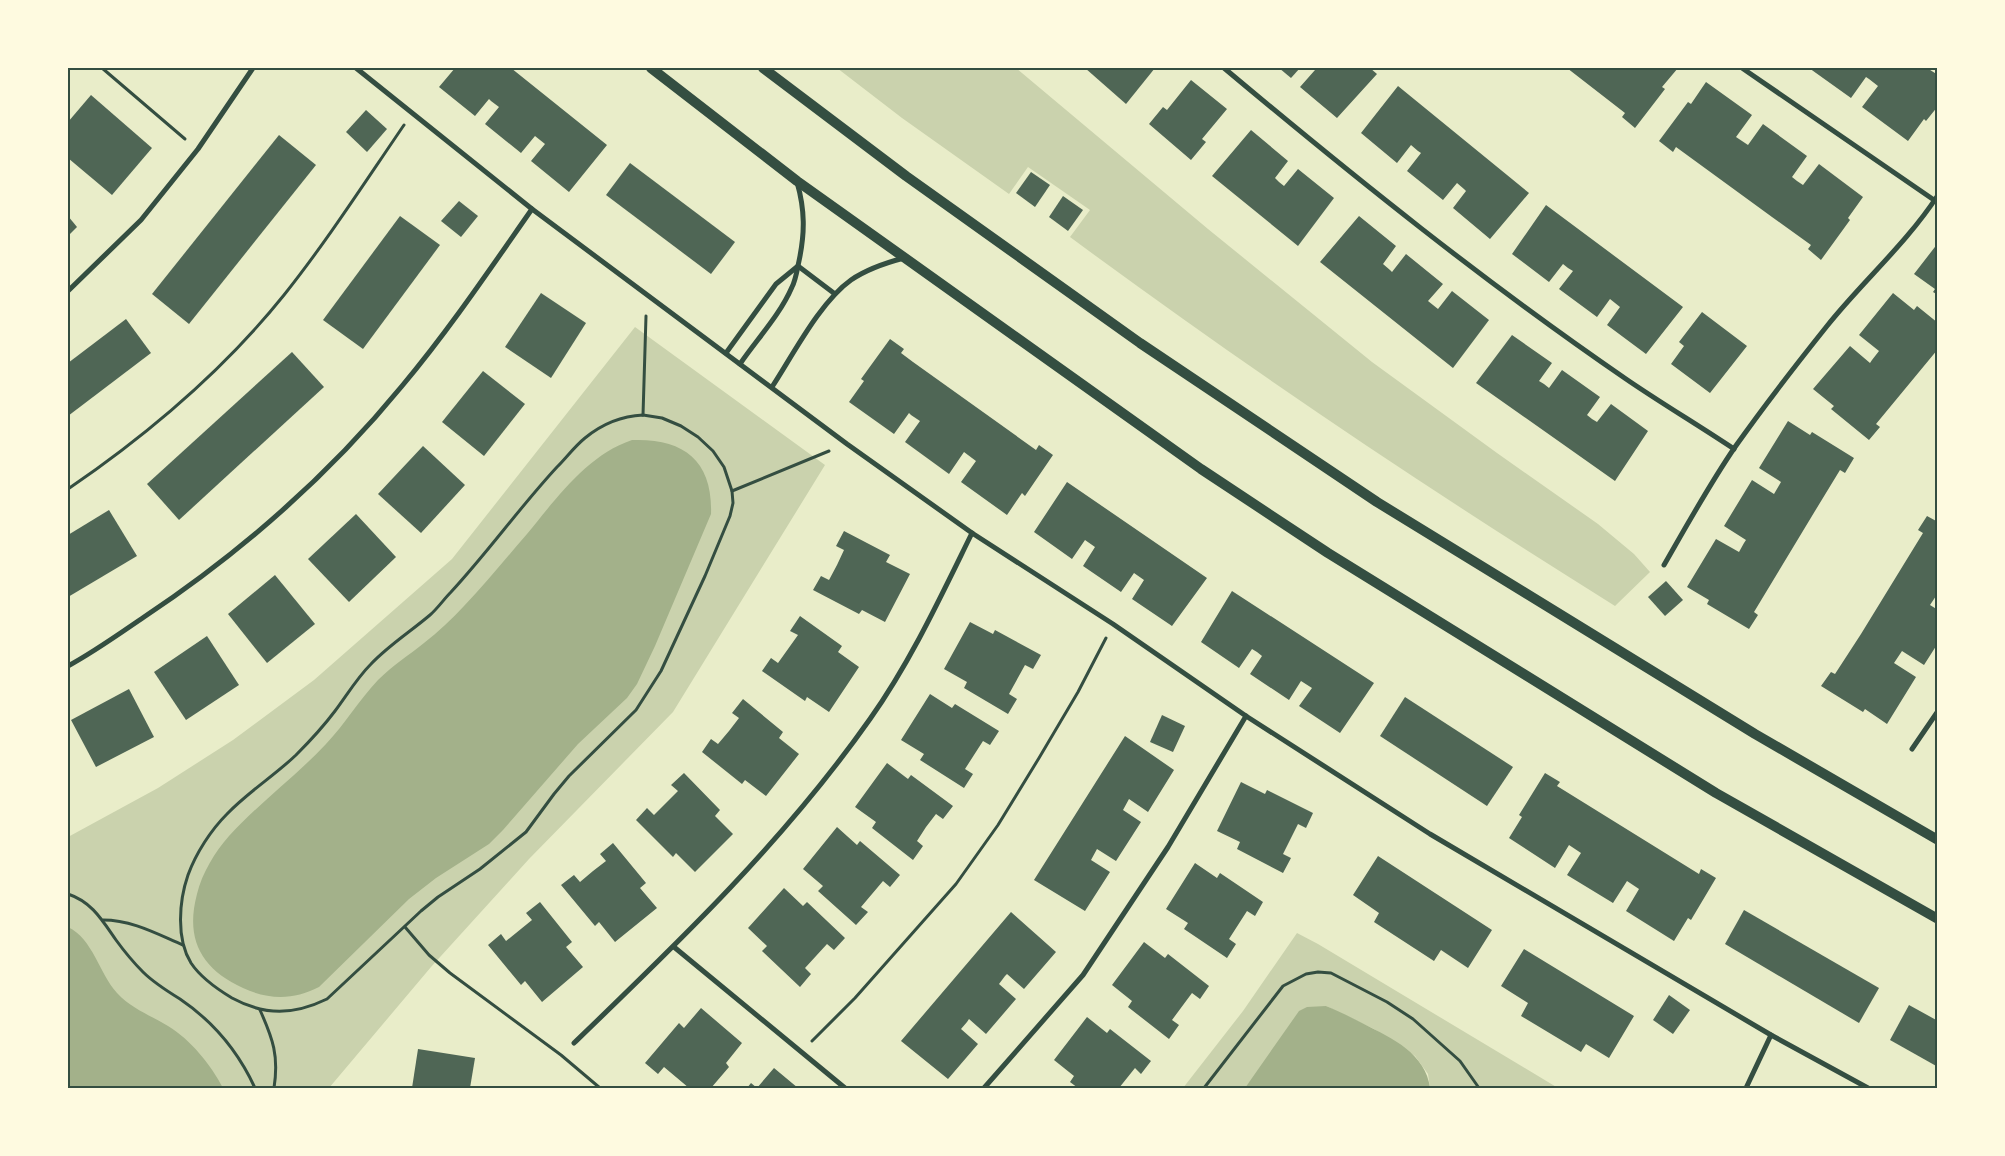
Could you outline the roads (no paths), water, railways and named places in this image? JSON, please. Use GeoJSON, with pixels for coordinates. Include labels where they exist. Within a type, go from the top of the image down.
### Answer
{"type":"FeatureCollection","features":[{"type":"Feature","properties":{"kind":"main road"},"geometry":{"type":"LineString","coordinates":[[651,68],[797,181],[904,258],[1202,468],[1328,553],[1716,793],[1938,919]]}},
{"type":"Feature","properties":{"kind":"main road"},"geometry":{"type":"LineString","coordinates":[[763,68],[906,176],[1140,343],[1377,502],[1755,734],[1938,840]]}},
{"type":"Feature","properties":{"kind":"street"},"geometry":{"type":"LineString","coordinates":[[68,291],[141,220],[198,149],[253,68]]}},
{"type":"Feature","properties":{"kind":"street"},"geometry":{"type":"LineString","coordinates":[[356,68],[532,209],[847,444],[972,533],[1113,624],[1246,716],[1430,834],[1771,1035],[1868,1088]]}},
{"type":"Feature","properties":{"kind":"street"},"geometry":{"type":"LineString","coordinates":[[1224,68],[1354,175],[1521,303],[1626,378],[1734,449]]}},
{"type":"Feature","properties":{"kind":"street"},"geometry":{"type":"LineString","coordinates":[[1664,565],[1734,449],[1780,385],[1936,198],[1742,68]]}},
{"type":"Feature","properties":{"kind":"street"},"geometry":{"type":"LineString","coordinates":[[740,364],[784,302],[793,286],[805,224],[803,202],[797,181]]}},
{"type":"Feature","properties":{"kind":"street"},"geometry":{"type":"LineString","coordinates":[[68,666],[88,655],[182,592],[261,529],[335,461],[402,386],[464,307],[532,209]]}},
{"type":"Feature","properties":{"kind":"street"},"geometry":{"type":"LineString","coordinates":[[772,387],[812,324],[836,294],[850,281],[867,270],[904,258]]}},
{"type":"Feature","properties":{"kind":"street"},"geometry":{"type":"LineString","coordinates":[[798,266],[836,294]]}},
{"type":"Feature","properties":{"kind":"street"},"geometry":{"type":"LineString","coordinates":[[726,353],[776,284],[798,266]]}},
{"type":"Feature","properties":{"kind":"street"},"geometry":{"type":"LineString","coordinates":[[574,1043],[674,947],[765,852],[807,803],[871,718],[925,628],[972,533]]}},
{"type":"Feature","properties":{"kind":"street"},"geometry":{"type":"LineString","coordinates":[[1912,749],[1938,711]]}},
{"type":"Feature","properties":{"kind":"street"},"geometry":{"type":"LineString","coordinates":[[984,1088],[1083,974],[1168,847],[1246,716]]}},
{"type":"Feature","properties":{"kind":"street"},"geometry":{"type":"LineString","coordinates":[[674,947],[846,1088]]}},
{"type":"Feature","properties":{"kind":"street"},"geometry":{"type":"LineString","coordinates":[[1746,1088],[1771,1035]]}}]}
